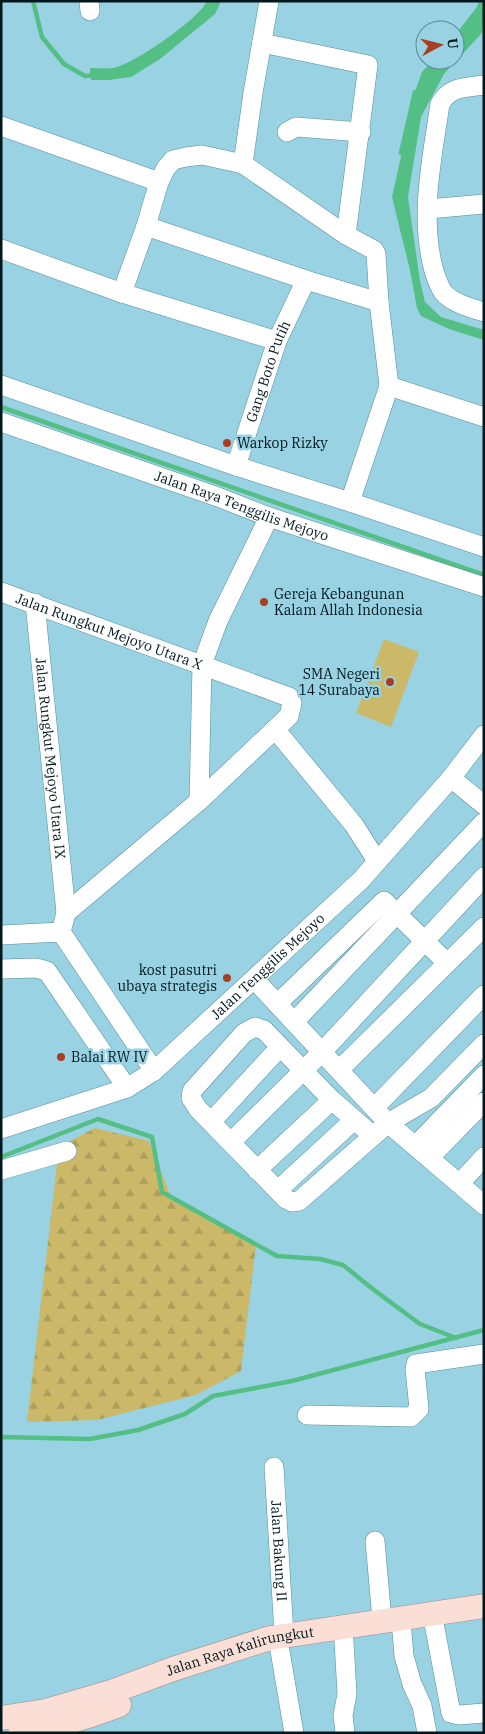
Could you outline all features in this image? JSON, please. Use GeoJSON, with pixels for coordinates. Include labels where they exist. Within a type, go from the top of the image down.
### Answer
{"type":"FeatureCollection","features":[{"type":"Feature","properties":{"kind":"main road","name":"Jalan Raya Kalirungkut"},"geometry":{"type":"LineString","coordinates":[[20,1733],[74,1721],[217,1669],[282,1643],[433,1620],[484,1606]]}},
{"type":"Feature","properties":{"kind":"main road","name":"Jalan Raya Kalirungkut"},"geometry":{"type":"LineString","coordinates":[[433,1620],[484,1622]]}},
{"type":"Feature","properties":{"kind":"main road","name":"Jalan Raya Kalirungkut"},"geometry":{"type":"LineString","coordinates":[[1,1718],[46,1711],[111,1692],[238,1647],[282,1643],[344,1641],[392,1626]]}},
{"type":"Feature","properties":{"kind":"street"},"geometry":{"type":"LineString","coordinates":[[243,164],[269,1]]}},
{"type":"Feature","properties":{"kind":"street"},"geometry":{"type":"LineString","coordinates":[[262,43],[368,64],[346,235]]}},
{"type":"Feature","properties":{"kind":"street"},"geometry":{"type":"LineString","coordinates":[[484,85],[448,92],[440,104],[428,209],[430,253],[436,278],[443,292],[462,304],[484,312]]}},
{"type":"Feature","properties":{"kind":"street"},"geometry":{"type":"LineString","coordinates":[[1,126],[159,182]]}},
{"type":"Feature","properties":{"kind":"street"},"geometry":{"type":"LineString","coordinates":[[287,132],[296,127],[360,132]]}},
{"type":"Feature","properties":{"kind":"street"},"geometry":{"type":"LineString","coordinates":[[122,293],[146,226],[159,182],[173,160],[186,157],[202,155],[243,164],[346,235],[370,247],[376,254],[378,302],[389,386],[350,502]]}},
{"type":"Feature","properties":{"kind":"street"},"geometry":{"type":"LineString","coordinates":[[428,209],[484,204]]}},
{"type":"Feature","properties":{"kind":"street"},"geometry":{"type":"LineString","coordinates":[[146,226],[306,280],[378,302]]}},
{"type":"Feature","properties":{"kind":"street"},"geometry":{"type":"LineString","coordinates":[[1,249],[122,293],[277,341]]}},
{"type":"Feature","properties":{"kind":"street","name":"Gang Boto Putih"},"geometry":{"type":"LineString","coordinates":[[236,466],[277,341],[306,280]]}},
{"type":"Feature","properties":{"kind":"street"},"geometry":{"type":"LineString","coordinates":[[1,385],[236,466],[484,547]]}},
{"type":"Feature","properties":{"kind":"street"},"geometry":{"type":"LineString","coordinates":[[389,386],[484,418]]}},
{"type":"Feature","properties":{"kind":"street","name":"Jalan Raya Tenggilis Mejoyo"},"geometry":{"type":"LineString","coordinates":[[1,422],[218,497],[269,517],[484,587]]}},
{"type":"Feature","properties":{"kind":"street"},"geometry":{"type":"LineString","coordinates":[[154,1071],[61,932],[66,913],[199,801],[282,723],[292,702],[289,697],[202,665],[218,621],[269,517]]}},
{"type":"Feature","properties":{"kind":"street","name":"Jalan Rungkut Mejoyo Utara X"},"geometry":{"type":"LineString","coordinates":[[1,592],[202,665],[199,801]]}},
{"type":"Feature","properties":{"kind":"street","name":"Jalan Rungkut Mejoyo Utara IX"},"geometry":{"type":"LineString","coordinates":[[35,603],[66,913]]}},
{"type":"Feature","properties":{"kind":"street"},"geometry":{"type":"LineString","coordinates":[[282,723],[377,861]]}},
{"type":"Feature","properties":{"kind":"street","name":"Jalan Tenggilis Mejoyo"},"geometry":{"type":"LineString","coordinates":[[1,1129],[127,1088],[154,1071],[361,880],[451,778],[484,735]]}},
{"type":"Feature","properties":{"kind":"street"},"geometry":{"type":"LineString","coordinates":[[451,778],[484,805]]}},
{"type":"Feature","properties":{"kind":"street"},"geometry":{"type":"LineString","coordinates":[[294,1022],[484,822]]}},
{"type":"Feature","properties":{"kind":"street"},"geometry":{"type":"LineString","coordinates":[[230,1142],[322,1052],[484,877]]}},
{"type":"Feature","properties":{"kind":"street"},"geometry":{"type":"LineString","coordinates":[[277,1004],[384,901],[447,963]]}},
{"type":"Feature","properties":{"kind":"street"},"geometry":{"type":"LineString","coordinates":[[339,1070],[484,927]]}},
{"type":"Feature","properties":{"kind":"street"},"geometry":{"type":"LineString","coordinates":[[1,934],[61,932]]}},
{"type":"Feature","properties":{"kind":"street"},"geometry":{"type":"LineString","coordinates":[[1,969],[36,968],[47,971],[127,1088]]}},
{"type":"Feature","properties":{"kind":"street"},"geometry":{"type":"LineString","coordinates":[[254,979],[388,1123],[484,1204]]}},
{"type":"Feature","properties":{"kind":"street"},"geometry":{"type":"LineString","coordinates":[[374,1108],[484,995]]}},
{"type":"Feature","properties":{"kind":"street"},"geometry":{"type":"LineString","coordinates":[[87,1030],[115,1012]]}},
{"type":"Feature","properties":{"kind":"street"},"geometry":{"type":"LineString","coordinates":[[373,1136],[332,1100],[264,1030],[255,1027],[244,1033],[192,1090],[191,1098],[198,1109],[286,1199],[292,1202],[299,1201],[388,1123],[431,1098],[484,1044]]}},
{"type":"Feature","properties":{"kind":"street"},"geometry":{"type":"LineString","coordinates":[[211,1122],[280,1047]]}},
{"type":"Feature","properties":{"kind":"street"},"geometry":{"type":"LineString","coordinates":[[422,1152],[484,1075]]}},
{"type":"Feature","properties":{"kind":"street"},"geometry":{"type":"LineString","coordinates":[[257,1170],[332,1100]]}},
{"type":"Feature","properties":{"kind":"street"},"geometry":{"type":"LineString","coordinates":[[422,1152],[480,1112]]}},
{"type":"Feature","properties":{"kind":"street"},"geometry":{"type":"LineString","coordinates":[[278,1190],[354,1120]]}},
{"type":"Feature","properties":{"kind":"street"},"geometry":{"type":"LineString","coordinates":[[1,1170],[67,1150]]}},
{"type":"Feature","properties":{"kind":"street"},"geometry":{"type":"LineString","coordinates":[[460,1184],[484,1157]]}},
{"type":"Feature","properties":{"kind":"street"},"geometry":{"type":"LineString","coordinates":[[307,1415],[411,1417],[419,1409],[416,1364],[484,1354]]}},
{"type":"Feature","properties":{"kind":"street","name":"Jalan Bakung II"},"geometry":{"type":"LineString","coordinates":[[274,1467],[282,1643],[294,1733]]}},
{"type":"Feature","properties":{"kind":"street"},"geometry":{"type":"LineString","coordinates":[[375,1541],[392,1626],[404,1656],[412,1684],[422,1706],[427,1733]]}},
{"type":"Feature","properties":{"kind":"street"},"geometry":{"type":"LineString","coordinates":[[433,1620],[450,1713],[459,1715],[484,1712]]}},
{"type":"Feature","properties":{"kind":"street"},"geometry":{"type":"LineString","coordinates":[[344,1641],[347,1694],[342,1716],[345,1733]]}},
{"type":"Feature","properties":{"kind":"green space"},"geometry":{"type":"Polygon","coordinates":[[[384,639],[419,652],[391,727],[356,713],[384,639]]]}},
{"type":"Feature","properties":{"kind":"green space"},"geometry":{"type":"Polygon","coordinates":[[[95,1128],[149,1141],[172,1199],[256,1245],[241,1371],[196,1395],[97,1420],[27,1422],[59,1147],[95,1128]]]}},
{"type":"Feature","properties":{"kind":"shaded area"},"geometry":{"type":"Polygon","coordinates":[[[207,1],[221,1],[215,14],[160,59],[131,77],[91,80],[90,68],[113,68],[135,59],[192,19],[207,1]]]}},
{"type":"Feature","properties":{"kind":"shaded area"},"geometry":{"type":"Polygon","coordinates":[[[479,1],[484,1],[484,26],[481,34],[465,51],[465,22],[477,7],[479,1]]]}},
{"type":"Feature","properties":{"kind":"shaded area"},"geometry":{"type":"Polygon","coordinates":[[[424,70],[448,70],[421,117],[408,197],[420,281],[425,302],[441,317],[484,330],[484,340],[449,329],[421,316],[417,308],[410,270],[392,197],[416,89],[424,70]]]}},
{"type":"Feature","properties":{"kind":"waterway"},"geometry":{"type":"LineString","coordinates":[[33,1],[42,37],[64,64],[85,76],[95,75]]}},
{"type":"Feature","properties":{"kind":"waterway"},"geometry":{"type":"LineString","coordinates":[[401,153],[415,92]]}},
{"type":"Feature","properties":{"kind":"waterway"},"geometry":{"type":"LineString","coordinates":[[1,407],[484,575]]}},
{"type":"Feature","properties":{"kind":"waterway"},"geometry":{"type":"LineString","coordinates":[[1,1157],[98,1119],[152,1137],[162,1192],[277,1256],[320,1259],[343,1265],[420,1324],[456,1338]]}},
{"type":"Feature","properties":{"kind":"waterway"},"geometry":{"type":"LineString","coordinates":[[1,1437],[90,1439],[138,1430],[185,1414],[213,1396],[292,1381],[484,1330]]}},
{"type":"Feature","properties":{"kind":"place","name":"Warkop Rizky"},"geometry":{"type":"Point","coordinates":[227,443]}},
{"type":"Feature","properties":{"kind":"place","name":"Gereja Kebangunan Kalam Allah Indonesia"},"geometry":{"type":"Point","coordinates":[264,602]}},
{"type":"Feature","properties":{"kind":"place","name":"SMA Negeri 14 Surabaya"},"geometry":{"type":"Point","coordinates":[390,682]}},
{"type":"Feature","properties":{"kind":"place","name":"kost pasutri ubaya strategis"},"geometry":{"type":"Point","coordinates":[227,978]}},
{"type":"Feature","properties":{"kind":"place","name":"Balai RW IV"},"geometry":{"type":"Point","coordinates":[61,1057]}}]}
